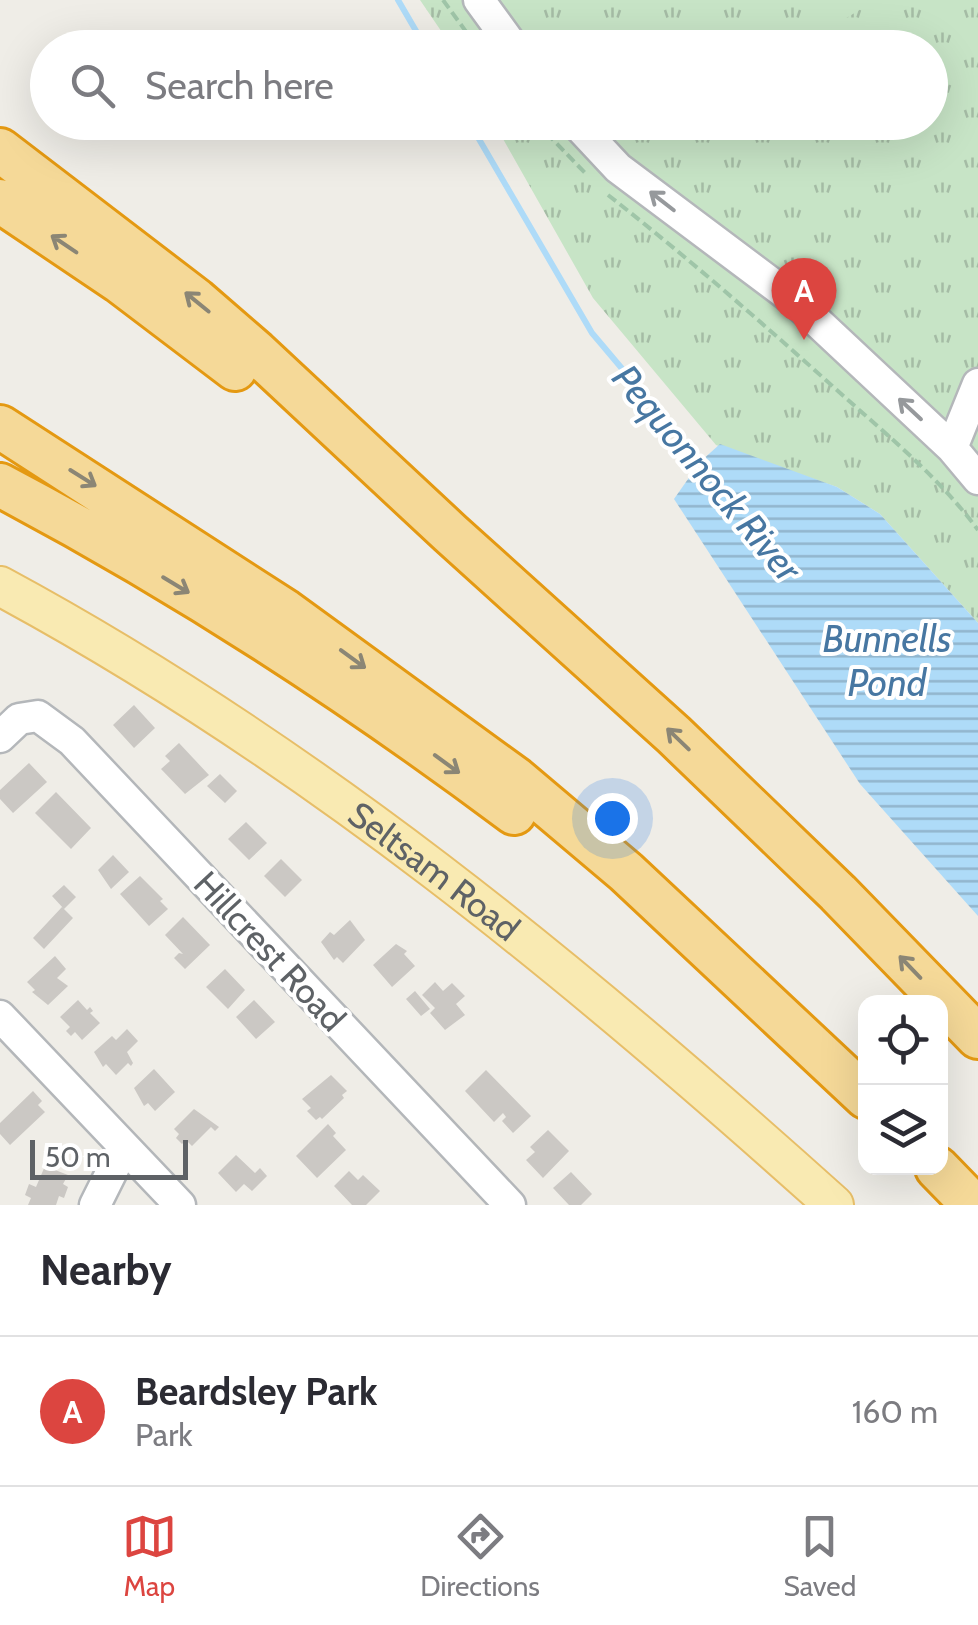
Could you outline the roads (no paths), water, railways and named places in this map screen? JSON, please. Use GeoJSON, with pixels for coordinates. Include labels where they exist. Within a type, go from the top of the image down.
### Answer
{"type":"FeatureCollection","features":[{"type":"Feature","properties":{"kind":"highway"},"geometry":{"type":"LineString","coordinates":[[0,150],[241,339],[674,735],[838,893],[978,1037]]}},
{"type":"Feature","properties":{"kind":"highway"},"geometry":{"type":"LineString","coordinates":[[0,202],[119,281],[450,533]]}},
{"type":"Feature","properties":{"kind":"highway"},"geometry":{"type":"LineString","coordinates":[[0,427],[285,612],[516,779],[626,872],[858,1091]]}},
{"type":"Feature","properties":{"kind":"highway"},"geometry":{"type":"LineString","coordinates":[[0,485],[207,604],[354,699],[500,802],[754,994]]}},
{"type":"Feature","properties":{"kind":"highway"},"geometry":{"type":"LineString","coordinates":[[944,1175],[973,1205]]}},
{"type":"Feature","properties":{"kind":"main road","name":"Seltsam Road"},"geometry":{"type":"LineString","coordinates":[[0,586],[100,640],[313,778],[528,940],[834,1205]]}},
{"type":"Feature","properties":{"kind":"street"},"geometry":{"type":"LineString","coordinates":[[479,0],[501,30]]}},
{"type":"Feature","properties":{"kind":"street"},"geometry":{"type":"LineString","coordinates":[[592,140],[618,168],[794,300],[952,448],[978,479]]}},
{"type":"Feature","properties":{"kind":"street"},"geometry":{"type":"LineString","coordinates":[[952,448],[978,384]]}},
{"type":"Feature","properties":{"kind":"street","name":"Hillcrest Road"},"geometry":{"type":"LineString","coordinates":[[9,728],[38,716],[72,742],[510,1205]]}},
{"type":"Feature","properties":{"kind":"street"},"geometry":{"type":"LineString","coordinates":[[0,1016],[180,1205]]}},
{"type":"Feature","properties":{"kind":"street"},"geometry":{"type":"LineString","coordinates":[[94,1205],[124,1146]]}},
{"type":"Feature","properties":{"kind":"water","name":"Bunnells Pond"},"geometry":{"type":"Polygon","coordinates":[[[720,444],[837,487],[880,514],[978,623],[978,916],[860,784],[674,499],[700,462],[720,444]]]}},
{"type":"Feature","properties":{"kind":"waterway","name":"Pequonnock River"},"geometry":{"type":"LineString","coordinates":[[398,0],[416,30]]}},
{"type":"Feature","properties":{"kind":"waterway","name":"Pequonnock River"},"geometry":{"type":"LineString","coordinates":[[479,140],[592,333],[705,467]]}},
{"type":"Feature","properties":{"kind":"place","name":"Beardsley Park"},"geometry":{"type":"Point","coordinates":[804,340]}}]}
